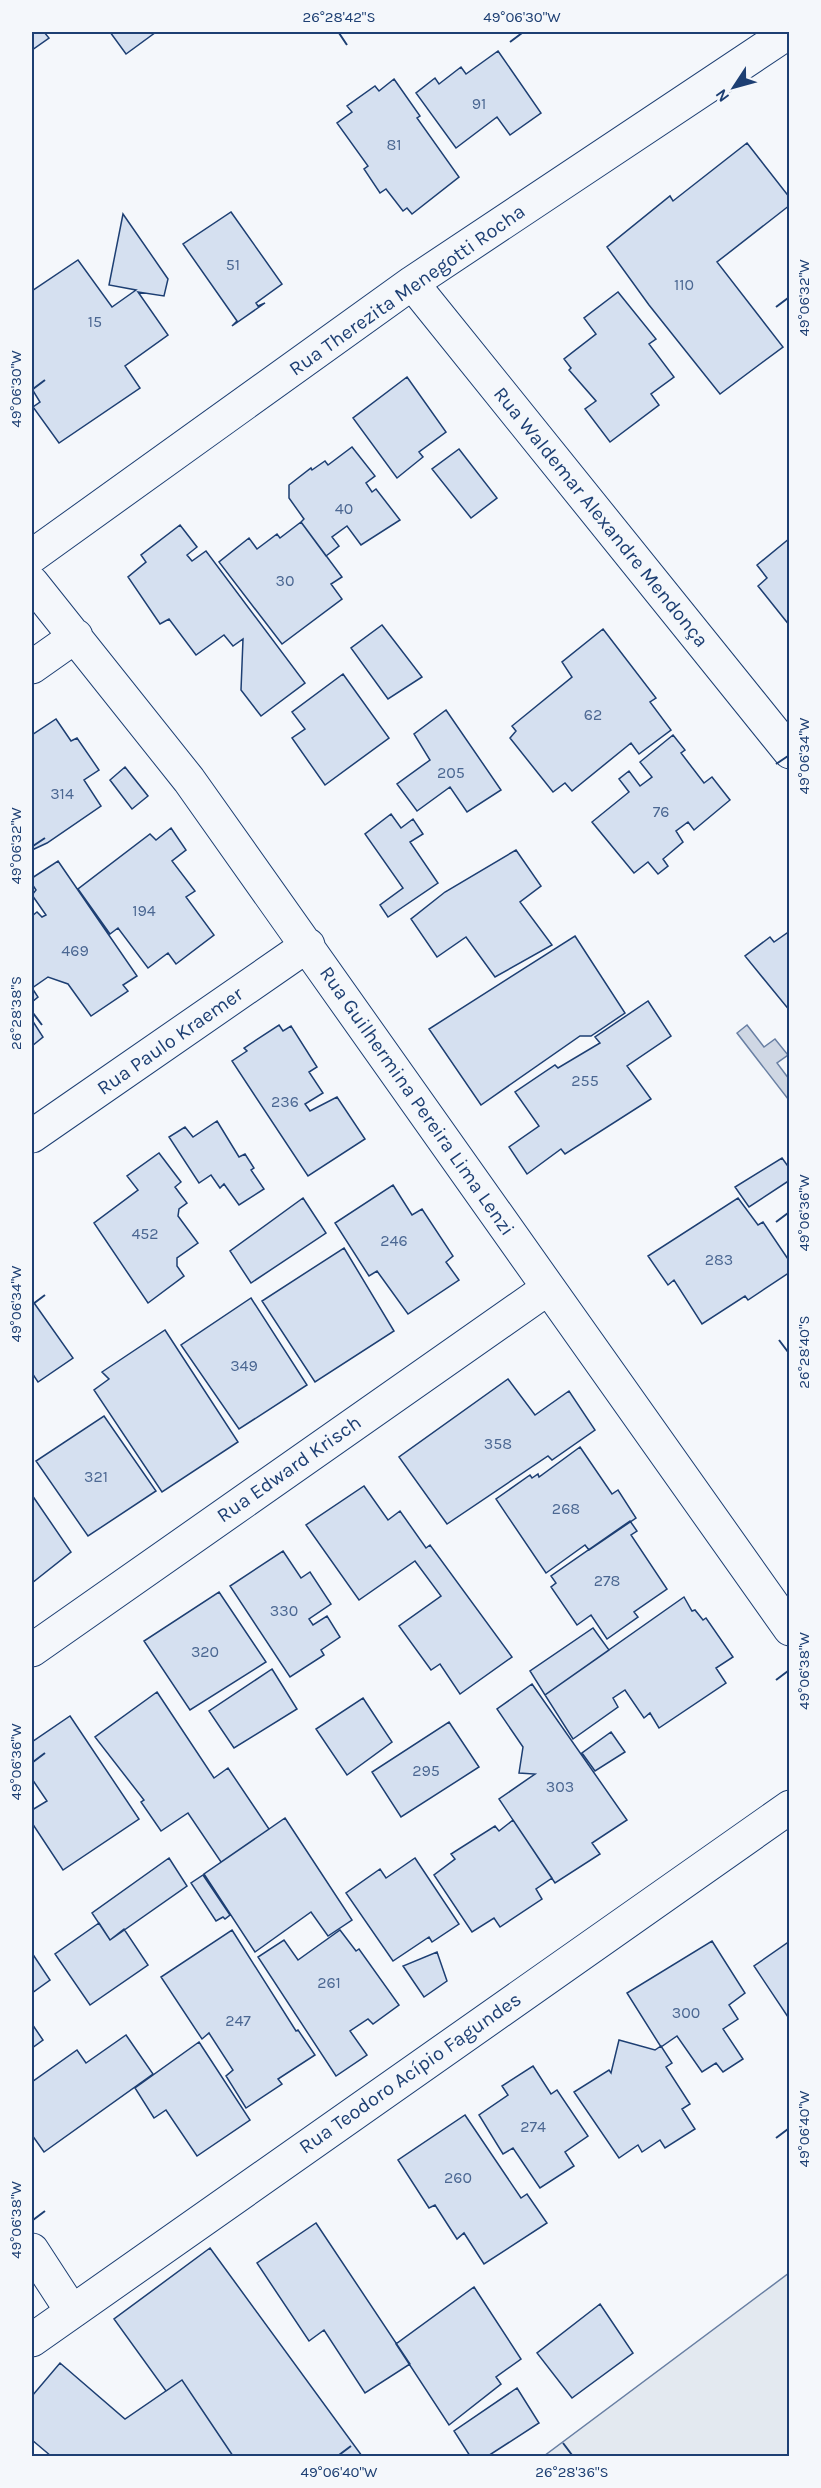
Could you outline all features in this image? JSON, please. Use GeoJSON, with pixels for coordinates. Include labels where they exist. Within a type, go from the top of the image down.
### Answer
{"type":"FeatureCollection","features":[{"type":"Feature","properties":{"kind":"street","name":"Rua Therezita Menegotti Rocha"},"geometry":{"type":"LineString","coordinates":[[32,556],[412,284],[789,32]]}},
{"type":"Feature","properties":{"kind":"street","name":"Rua Waldemar Alexandre Mendonça"},"geometry":{"type":"LineString","coordinates":[[412,284],[789,752]]}},
{"type":"Feature","properties":{"kind":"street","name":"Rua Guilhermina Pereira Lima Lenzi"},"geometry":{"type":"LineString","coordinates":[[32,583],[189,780],[308,945],[547,1288],[789,1629]]}},
{"type":"Feature","properties":{"kind":"street"},"geometry":{"type":"LineString","coordinates":[[32,667],[76,636]]}},
{"type":"Feature","properties":{"kind":"street","name":"Rua Paulo Kraemer"},"geometry":{"type":"LineString","coordinates":[[32,1136],[308,945]]}},
{"type":"Feature","properties":{"kind":"street","name":"Rua Edward Krisch"},"geometry":{"type":"LineString","coordinates":[[32,1650],[547,1288]]}},
{"type":"Feature","properties":{"kind":"street","name":"Rua Teodoro Acípio Fagundes"},"geometry":{"type":"LineString","coordinates":[[32,2340],[71,2310],[789,1807]]}},
{"type":"Feature","properties":{"kind":"street"},"geometry":{"type":"LineString","coordinates":[[32,2250],[71,2310]]}},
{"type":"Feature","properties":{"kind":"shaded area"},"geometry":{"type":"Polygon","coordinates":[[[747,1025],[764,1047],[775,1039],[788,1055],[777,1063],[789,1079],[788,1099],[737,1033],[747,1025]]]}},
{"type":"Feature","properties":{"kind":"shaded area"},"geometry":{"type":"Polygon","coordinates":[[[789,2273],[789,2456],[544,2456],[789,2273]]]}},
{"type":"Feature","properties":{"kind":"building"},"geometry":{"type":"Polygon","coordinates":[[[32,32],[44,32],[49,38],[32,50],[32,32]]]}},
{"type":"Feature","properties":{"kind":"building"},"geometry":{"type":"Polygon","coordinates":[[[110,32],[156,32],[126,54],[110,32]]]}},
{"type":"Feature","properties":{"kind":"building"},"geometry":{"type":"Polygon","coordinates":[[[498,51],[541,113],[510,135],[497,117],[456,148],[416,93],[435,78],[439,84],[461,67],[466,74],[498,51]]]}},
{"type":"Feature","properties":{"kind":"building"},"geometry":{"type":"Polygon","coordinates":[[[394,79],[420,116],[417,118],[459,177],[412,214],[407,208],[403,211],[386,189],[380,193],[364,169],[368,166],[337,123],[352,112],[347,106],[375,86],[379,91],[394,79]]]}},
{"type":"Feature","properties":{"kind":"building"},"geometry":{"type":"Polygon","coordinates":[[[747,143],[790,198],[790,205],[717,262],[783,347],[720,394],[649,305],[607,247],[670,196],[673,201],[747,143]]]}},
{"type":"Feature","properties":{"kind":"building"},"geometry":{"type":"Polygon","coordinates":[[[231,212],[282,284],[256,303],[258,306],[265,303],[232,326],[237,321],[183,244],[231,212]]]}},
{"type":"Feature","properties":{"kind":"building"},"geometry":{"type":"Polygon","coordinates":[[[123,214],[168,279],[164,296],[138,292],[168,335],[125,366],[140,388],[59,443],[33,407],[40,402],[32,389],[32,291],[78,260],[112,307],[136,290],[109,285],[123,214]]]}},
{"type":"Feature","properties":{"kind":"building"},"geometry":{"type":"Polygon","coordinates":[[[618,292],[656,339],[649,344],[674,377],[651,394],[659,405],[610,442],[585,409],[596,401],[569,370],[571,368],[564,359],[596,334],[584,318],[618,292]]]}},
{"type":"Feature","properties":{"kind":"building"},"geometry":{"type":"Polygon","coordinates":[[[407,377],[446,432],[419,452],[423,457],[397,478],[353,418],[407,377]]]}},
{"type":"Feature","properties":{"kind":"building"},"geometry":{"type":"Polygon","coordinates":[[[352,447],[375,476],[366,483],[372,492],[376,489],[400,520],[361,545],[347,526],[332,537],[339,546],[326,556],[301,522],[304,519],[289,498],[289,485],[311,468],[312,470],[325,461],[328,465],[352,447]]]}},
{"type":"Feature","properties":{"kind":"building"},"geometry":{"type":"Polygon","coordinates":[[[459,449],[497,498],[471,518],[432,469],[459,449]]]}},
{"type":"Feature","properties":{"kind":"building"},"geometry":{"type":"Polygon","coordinates":[[[301,522],[342,577],[331,584],[342,599],[282,644],[219,562],[249,538],[257,549],[277,534],[280,538],[301,522]]]}},
{"type":"Feature","properties":{"kind":"building"},"geometry":{"type":"Polygon","coordinates":[[[180,525],[197,547],[187,555],[192,561],[206,551],[305,683],[261,716],[241,690],[243,639],[233,646],[224,635],[196,655],[169,619],[160,624],[128,577],[146,562],[141,555],[180,525]]]}},
{"type":"Feature","properties":{"kind":"building"},"geometry":{"type":"Polygon","coordinates":[[[790,538],[790,626],[758,586],[767,578],[757,565],[790,538]]]}},
{"type":"Feature","properties":{"kind":"building"},"geometry":{"type":"Polygon","coordinates":[[[382,625],[422,677],[388,699],[351,648],[382,625]]]}},
{"type":"Feature","properties":{"kind":"building"},"geometry":{"type":"Polygon","coordinates":[[[603,629],[656,698],[650,702],[671,730],[639,754],[631,743],[572,791],[565,783],[553,792],[510,738],[516,731],[512,726],[572,677],[562,662],[603,629]]]}},
{"type":"Feature","properties":{"kind":"building"},"geometry":{"type":"Polygon","coordinates":[[[343,674],[389,738],[325,785],[292,738],[305,729],[292,712],[343,674]]]}},
{"type":"Feature","properties":{"kind":"building"},"geometry":{"type":"Polygon","coordinates":[[[446,710],[501,790],[467,812],[450,787],[417,811],[397,784],[430,760],[414,734],[446,710]]]}},
{"type":"Feature","properties":{"kind":"building"},"geometry":{"type":"Polygon","coordinates":[[[56,719],[71,741],[77,738],[99,770],[84,780],[101,806],[47,843],[32,850],[32,735],[56,719]]]}},
{"type":"Feature","properties":{"kind":"building"},"geometry":{"type":"Polygon","coordinates":[[[673,735],[685,750],[681,753],[704,783],[712,777],[730,800],[694,830],[688,822],[676,831],[683,842],[663,859],[668,866],[658,874],[648,862],[634,873],[592,822],[629,792],[619,779],[629,771],[640,786],[652,777],[640,762],[673,735]]]}},
{"type":"Feature","properties":{"kind":"building"},"geometry":{"type":"Polygon","coordinates":[[[125,767],[148,796],[132,809],[110,780],[125,767]]]}},
{"type":"Feature","properties":{"kind":"building"},"geometry":{"type":"Polygon","coordinates":[[[391,814],[401,828],[413,819],[423,834],[410,842],[438,883],[388,917],[380,905],[403,888],[365,834],[391,814]]]}},
{"type":"Feature","properties":{"kind":"building"},"geometry":{"type":"Polygon","coordinates":[[[171,828],[186,850],[172,861],[195,891],[186,897],[214,935],[176,964],[168,953],[148,968],[118,928],[110,934],[78,889],[150,834],[156,840],[171,828]]]}},
{"type":"Feature","properties":{"kind":"building"},"geometry":{"type":"Polygon","coordinates":[[[516,850],[541,886],[520,902],[552,945],[495,977],[466,937],[437,957],[411,919],[445,892],[516,850]]]}},
{"type":"Feature","properties":{"kind":"building"},"geometry":{"type":"Polygon","coordinates":[[[58,861],[137,976],[123,985],[128,991],[91,1016],[68,984],[48,977],[32,988],[32,916],[37,912],[42,917],[46,915],[32,895],[36,890],[32,884],[32,878],[58,861]]]}},
{"type":"Feature","properties":{"kind":"building"},"geometry":{"type":"Polygon","coordinates":[[[790,931],[790,1011],[745,956],[770,937],[774,942],[790,931]]]}},
{"type":"Feature","properties":{"kind":"building"},"geometry":{"type":"Polygon","coordinates":[[[575,936],[625,1013],[591,1036],[580,1036],[481,1105],[429,1029],[575,936]]]}},
{"type":"Feature","properties":{"kind":"building"},"geometry":{"type":"Polygon","coordinates":[[[32,988],[38,997],[32,1002],[32,988]]]}},
{"type":"Feature","properties":{"kind":"building"},"geometry":{"type":"Polygon","coordinates":[[[648,1001],[671,1036],[627,1066],[651,1099],[565,1154],[561,1149],[527,1174],[509,1147],[539,1126],[515,1092],[555,1065],[558,1068],[600,1043],[595,1037],[648,1001]]]}},
{"type":"Feature","properties":{"kind":"building"},"geometry":{"type":"Polygon","coordinates":[[[32,1020],[43,1037],[32,1046],[32,1020]]]}},
{"type":"Feature","properties":{"kind":"building"},"geometry":{"type":"Polygon","coordinates":[[[279,1025],[283,1031],[291,1026],[317,1067],[309,1072],[323,1093],[305,1104],[310,1111],[337,1097],[365,1139],[308,1176],[232,1061],[247,1051],[244,1048],[279,1025]]]}},
{"type":"Feature","properties":{"kind":"building"},"geometry":{"type":"Polygon","coordinates":[[[217,1121],[239,1157],[245,1154],[254,1168],[251,1170],[264,1189],[239,1205],[224,1184],[220,1188],[211,1175],[199,1183],[169,1137],[185,1127],[193,1137],[217,1121]]]}},
{"type":"Feature","properties":{"kind":"building"},"geometry":{"type":"Polygon","coordinates":[[[159,1153],[181,1182],[175,1187],[187,1203],[179,1209],[178,1216],[198,1243],[177,1258],[177,1266],[184,1276],[148,1303],[94,1223],[138,1190],[127,1176],[159,1153]]]}},
{"type":"Feature","properties":{"kind":"building"},"geometry":{"type":"Polygon","coordinates":[[[782,1158],[790,1169],[790,1180],[749,1207],[735,1187],[782,1158]]]}},
{"type":"Feature","properties":{"kind":"building"},"geometry":{"type":"Polygon","coordinates":[[[393,1185],[412,1215],[422,1209],[453,1256],[446,1262],[459,1280],[408,1314],[377,1271],[369,1276],[335,1223],[393,1185]]]}},
{"type":"Feature","properties":{"kind":"building"},"geometry":{"type":"Polygon","coordinates":[[[303,1198],[326,1233],[251,1283],[230,1251],[303,1198]]]}},
{"type":"Feature","properties":{"kind":"building"},"geometry":{"type":"Polygon","coordinates":[[[738,1198],[758,1225],[763,1222],[790,1262],[790,1272],[748,1300],[745,1296],[702,1324],[674,1280],[668,1285],[648,1256],[738,1198]]]}},
{"type":"Feature","properties":{"kind":"building"},"geometry":{"type":"Polygon","coordinates":[[[344,1248],[394,1331],[315,1382],[262,1301],[344,1248]]]}},
{"type":"Feature","properties":{"kind":"building"},"geometry":{"type":"Polygon","coordinates":[[[251,1298],[307,1385],[239,1429],[181,1345],[251,1298]]]}},
{"type":"Feature","properties":{"kind":"building"},"geometry":{"type":"Polygon","coordinates":[[[32,1300],[73,1358],[38,1382],[32,1373],[32,1300]]]}},
{"type":"Feature","properties":{"kind":"building"},"geometry":{"type":"Polygon","coordinates":[[[165,1330],[238,1442],[162,1492],[94,1390],[109,1379],[102,1372],[165,1330]]]}},
{"type":"Feature","properties":{"kind":"building"},"geometry":{"type":"Polygon","coordinates":[[[508,1379],[535,1415],[569,1391],[595,1430],[552,1460],[548,1456],[447,1524],[399,1457],[508,1379]]]}},
{"type":"Feature","properties":{"kind":"building"},"geometry":{"type":"Polygon","coordinates":[[[104,1416],[156,1491],[88,1536],[36,1461],[104,1416]]]}},
{"type":"Feature","properties":{"kind":"building"},"geometry":{"type":"Polygon","coordinates":[[[580,1447],[612,1494],[618,1490],[636,1518],[589,1550],[585,1545],[546,1573],[496,1499],[530,1475],[532,1478],[538,1474],[539,1477],[580,1447]]]}},
{"type":"Feature","properties":{"kind":"building"},"geometry":{"type":"Polygon","coordinates":[[[364,1486],[388,1520],[400,1511],[426,1548],[430,1545],[512,1657],[460,1694],[440,1664],[431,1670],[399,1626],[441,1596],[415,1561],[359,1600],[306,1525],[364,1486]]]}},
{"type":"Feature","properties":{"kind":"building"},"geometry":{"type":"Polygon","coordinates":[[[32,1495],[71,1552],[32,1583],[32,1495]]]}},
{"type":"Feature","properties":{"kind":"building"},"geometry":{"type":"Polygon","coordinates":[[[630,1521],[637,1531],[631,1535],[667,1589],[634,1612],[638,1617],[607,1639],[591,1615],[577,1625],[551,1587],[556,1583],[551,1576],[630,1521]]]}},
{"type":"Feature","properties":{"kind":"building"},"geometry":{"type":"Polygon","coordinates":[[[283,1551],[301,1578],[310,1572],[331,1604],[309,1619],[313,1625],[327,1616],[340,1637],[321,1650],[324,1655],[290,1677],[230,1586],[283,1551]]]}},
{"type":"Feature","properties":{"kind":"building"},"geometry":{"type":"Polygon","coordinates":[[[219,1592],[266,1662],[190,1710],[144,1641],[219,1592]]]}},
{"type":"Feature","properties":{"kind":"building"},"geometry":{"type":"Polygon","coordinates":[[[684,1597],[692,1611],[695,1610],[703,1620],[706,1618],[733,1657],[716,1668],[726,1683],[659,1728],[650,1713],[644,1718],[625,1690],[613,1698],[618,1707],[573,1739],[545,1695],[684,1597]]]}},
{"type":"Feature","properties":{"kind":"building"},"geometry":{"type":"Polygon","coordinates":[[[593,1628],[609,1650],[545,1695],[530,1671],[593,1628]]]}},
{"type":"Feature","properties":{"kind":"building"},"geometry":{"type":"Polygon","coordinates":[[[272,1669],[297,1709],[234,1748],[209,1711],[272,1669]]]}},
{"type":"Feature","properties":{"kind":"building"},"geometry":{"type":"Polygon","coordinates":[[[532,1684],[627,1820],[592,1843],[600,1854],[555,1883],[499,1799],[535,1774],[519,1773],[523,1747],[497,1709],[532,1684]]]}},
{"type":"Feature","properties":{"kind":"building"},"geometry":{"type":"Polygon","coordinates":[[[157,1692],[214,1778],[228,1768],[269,1829],[221,1862],[188,1813],[161,1831],[141,1802],[144,1800],[95,1737],[157,1692]]]}},
{"type":"Feature","properties":{"kind":"building"},"geometry":{"type":"Polygon","coordinates":[[[363,1698],[392,1742],[347,1775],[316,1729],[363,1698]]]}},
{"type":"Feature","properties":{"kind":"building"},"geometry":{"type":"Polygon","coordinates":[[[70,1716],[139,1819],[63,1870],[32,1823],[32,1810],[47,1801],[32,1779],[32,1742],[70,1716]]]}},
{"type":"Feature","properties":{"kind":"building"},"geometry":{"type":"Polygon","coordinates":[[[449,1722],[479,1767],[401,1817],[372,1772],[449,1722]]]}},
{"type":"Feature","properties":{"kind":"building"},"geometry":{"type":"Polygon","coordinates":[[[611,1732],[625,1752],[595,1771],[582,1753],[611,1732]]]}},
{"type":"Feature","properties":{"kind":"building"},"geometry":{"type":"Polygon","coordinates":[[[285,1818],[352,1920],[328,1936],[311,1912],[255,1952],[204,1874],[285,1818]]]}},
{"type":"Feature","properties":{"kind":"building"},"geometry":{"type":"Polygon","coordinates":[[[513,1820],[552,1878],[536,1889],[542,1899],[500,1927],[494,1918],[472,1932],[434,1875],[455,1859],[451,1854],[495,1826],[499,1831],[513,1820]]]}},
{"type":"Feature","properties":{"kind":"building"},"geometry":{"type":"Polygon","coordinates":[[[169,1858],[187,1886],[110,1940],[92,1913],[169,1858]]]}},
{"type":"Feature","properties":{"kind":"building"},"geometry":{"type":"Polygon","coordinates":[[[415,1858],[459,1924],[432,1942],[429,1937],[393,1961],[346,1893],[380,1869],[386,1878],[415,1858]]]}},
{"type":"Feature","properties":{"kind":"building"},"geometry":{"type":"Polygon","coordinates":[[[203,1875],[230,1915],[225,1919],[223,1917],[216,1921],[191,1883],[203,1875]]]}},
{"type":"Feature","properties":{"kind":"building"},"geometry":{"type":"Polygon","coordinates":[[[99,1923],[110,1940],[124,1929],[148,1965],[90,2005],[55,1954],[99,1923]]]}},
{"type":"Feature","properties":{"kind":"building"},"geometry":{"type":"Polygon","coordinates":[[[232,1930],[296,2031],[298,2030],[315,2055],[278,2079],[282,2084],[246,2108],[226,2076],[233,2070],[209,2033],[202,2039],[161,1977],[232,1930]]]}},
{"type":"Feature","properties":{"kind":"building"},"geometry":{"type":"Polygon","coordinates":[[[232,1930],[296,2031],[298,2030],[315,2055],[278,2079],[282,2084],[246,2108],[226,2076],[233,2070],[209,2033],[202,2039],[161,1977],[232,1930]]]}},
{"type":"Feature","properties":{"kind":"building"},"geometry":{"type":"Polygon","coordinates":[[[340,1930],[356,1951],[359,1949],[399,2005],[373,2024],[368,2019],[350,2031],[367,2055],[336,2076],[258,1957],[284,1940],[298,1960],[340,1930]]]}},
{"type":"Feature","properties":{"kind":"building"},"geometry":{"type":"Polygon","coordinates":[[[712,1941],[745,1993],[729,2005],[738,2019],[723,2029],[743,2059],[723,2072],[716,2063],[702,2072],[677,2036],[661,2047],[627,1993],[712,1941]]]}},
{"type":"Feature","properties":{"kind":"building"},"geometry":{"type":"Polygon","coordinates":[[[790,1941],[790,2020],[754,1966],[790,1941]]]}},
{"type":"Feature","properties":{"kind":"building"},"geometry":{"type":"Polygon","coordinates":[[[437,1952],[447,1981],[424,1997],[403,1966],[437,1952]]]}},
{"type":"Feature","properties":{"kind":"building"},"geometry":{"type":"Polygon","coordinates":[[[32,1953],[50,1980],[32,1993],[32,1953]]]}},
{"type":"Feature","properties":{"kind":"building"},"geometry":{"type":"Polygon","coordinates":[[[32,2024],[43,2040],[32,2048],[32,2024]]]}},
{"type":"Feature","properties":{"kind":"building"},"geometry":{"type":"Polygon","coordinates":[[[126,2035],[153,2074],[44,2152],[32,2135],[32,2082],[77,2050],[86,2063],[126,2035]]]}},
{"type":"Feature","properties":{"kind":"building"},"geometry":{"type":"Polygon","coordinates":[[[619,2040],[655,2050],[661,2046],[672,2063],[666,2067],[690,2104],[682,2109],[695,2129],[665,2148],[660,2140],[642,2152],[638,2145],[619,2158],[574,2092],[609,2070],[611,2073],[619,2040]]]}},
{"type":"Feature","properties":{"kind":"building"},"geometry":{"type":"Polygon","coordinates":[[[199,2042],[250,2120],[197,2156],[166,2110],[154,2118],[135,2088],[199,2042]]]}},
{"type":"Feature","properties":{"kind":"building"},"geometry":{"type":"Polygon","coordinates":[[[533,2066],[551,2094],[557,2090],[588,2136],[565,2152],[574,2166],[540,2188],[513,2148],[503,2154],[479,2115],[508,2095],[502,2086],[533,2066]]]}},
{"type":"Feature","properties":{"kind":"building"},"geometry":{"type":"Polygon","coordinates":[[[465,2115],[521,2198],[527,2194],[547,2223],[484,2264],[464,2233],[457,2239],[435,2205],[429,2208],[398,2160],[465,2115]]]}},
{"type":"Feature","properties":{"kind":"building"},"geometry":{"type":"Polygon","coordinates":[[[316,2223],[410,2364],[365,2393],[324,2330],[309,2341],[257,2263],[316,2223]]]}},
{"type":"Feature","properties":{"kind":"building"},"geometry":{"type":"Polygon","coordinates":[[[210,2248],[362,2456],[233,2456],[182,2380],[166,2391],[114,2319],[210,2248]]]}},
{"type":"Feature","properties":{"kind":"building"},"geometry":{"type":"Polygon","coordinates":[[[474,2287],[521,2359],[496,2377],[501,2384],[449,2425],[396,2344],[474,2287]]]}},
{"type":"Feature","properties":{"kind":"building"},"geometry":{"type":"Polygon","coordinates":[[[600,2304],[633,2353],[572,2398],[537,2353],[600,2304]]]}},
{"type":"Feature","properties":{"kind":"building"},"geometry":{"type":"Polygon","coordinates":[[[60,2363],[125,2419],[182,2380],[233,2456],[51,2456],[32,2440],[32,2396],[60,2363]]]}},
{"type":"Feature","properties":{"kind":"building"},"geometry":{"type":"Polygon","coordinates":[[[517,2388],[539,2423],[488,2456],[470,2456],[454,2431],[517,2388]]]}}]}
